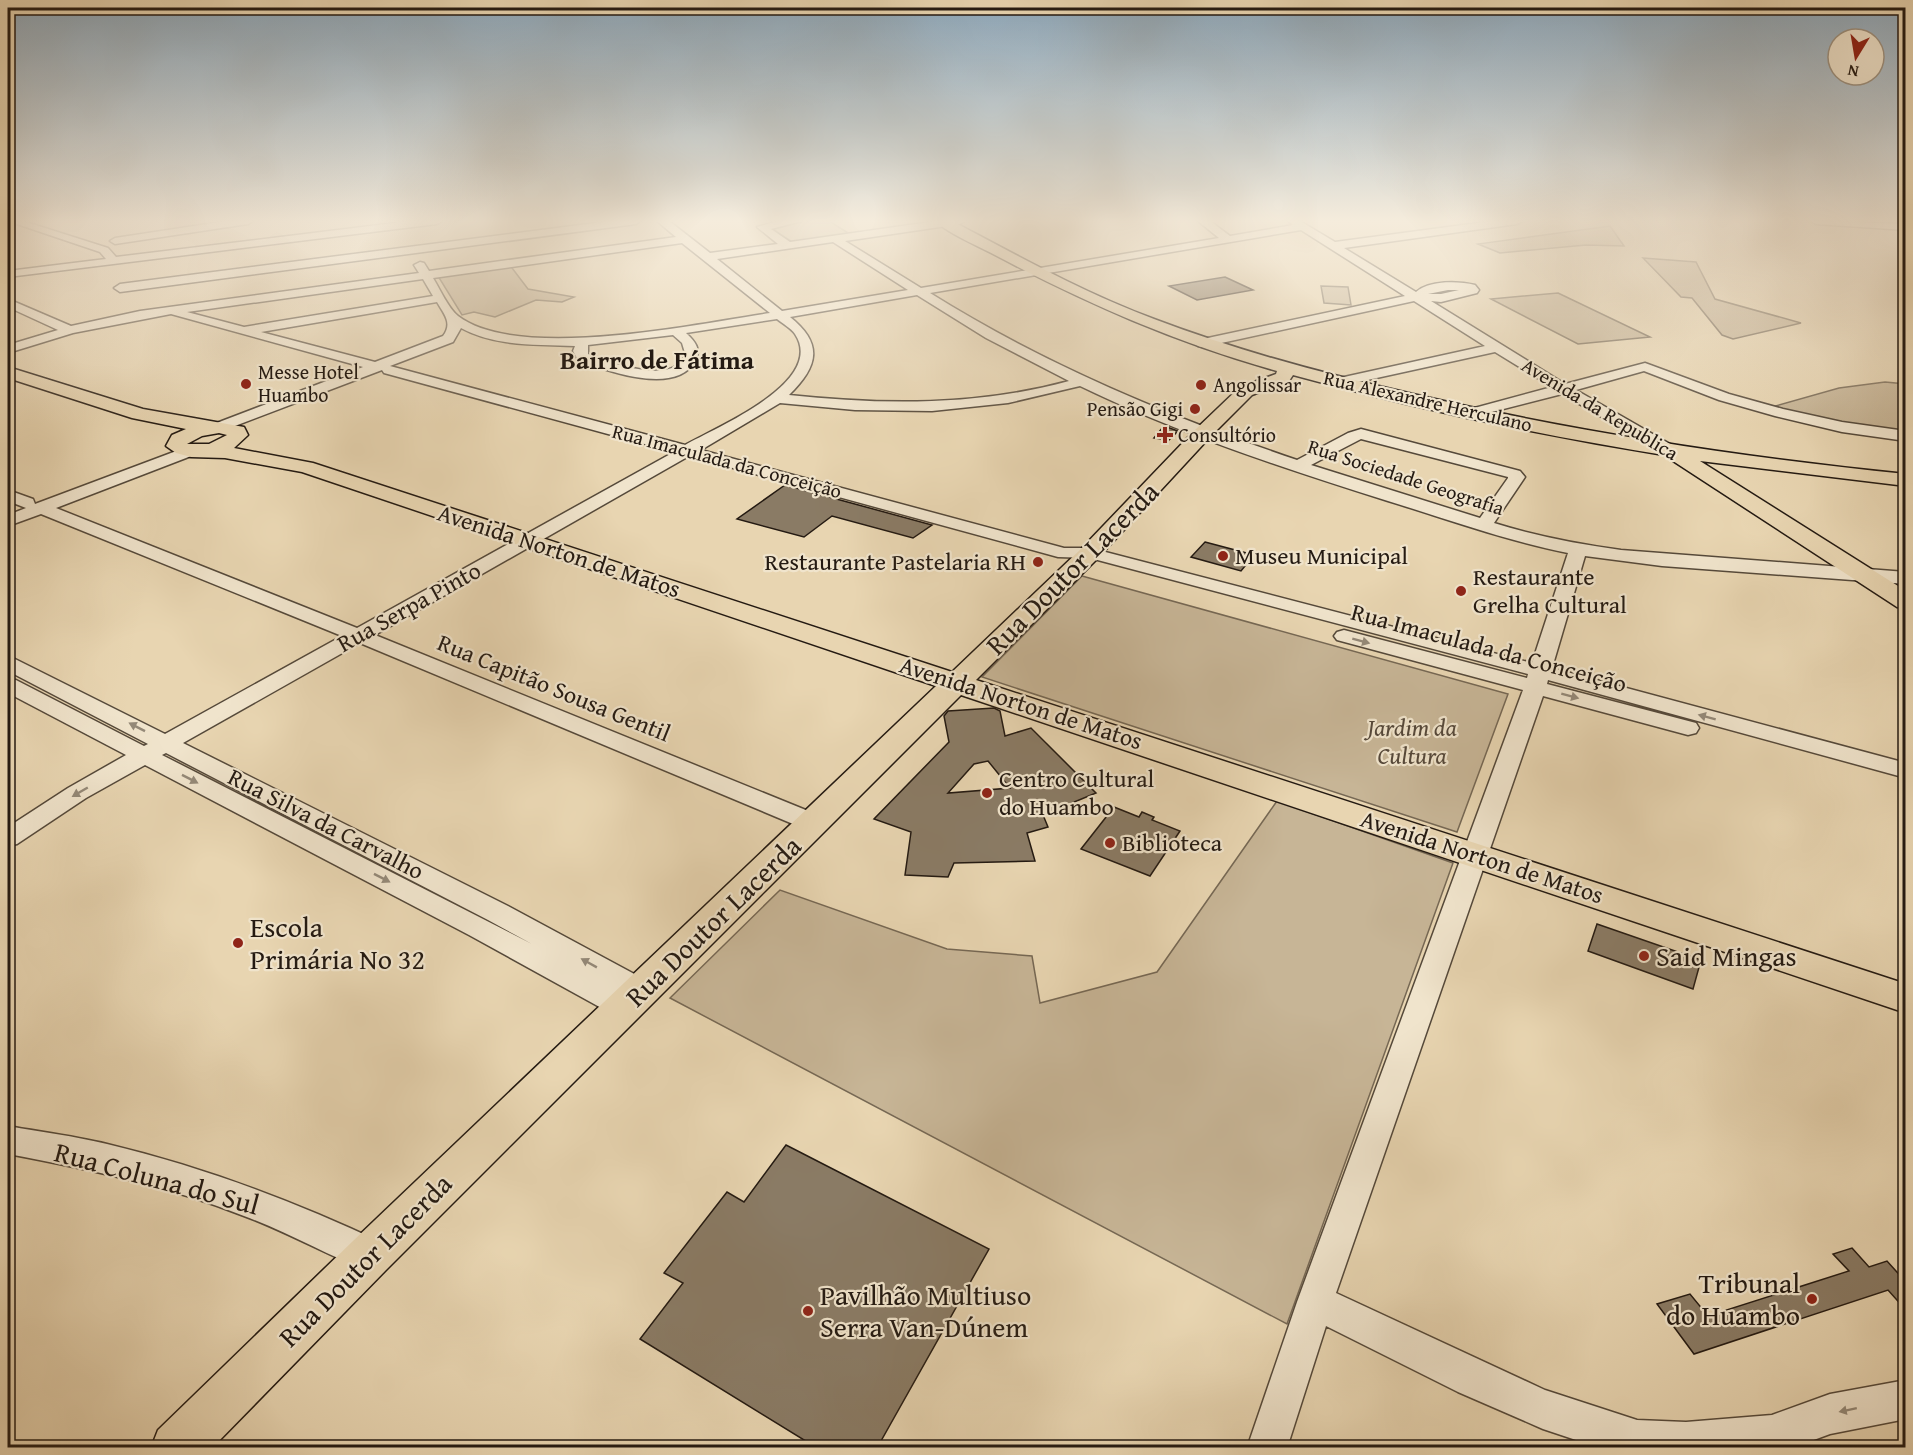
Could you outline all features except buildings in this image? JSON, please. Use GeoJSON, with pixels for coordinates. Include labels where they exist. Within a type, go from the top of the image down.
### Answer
{"type":"FeatureCollection","features":[{"type":"Feature","properties":{"kind":"main road","name":"Rua Alexandre Herculano"},"geometry":{"type":"LineString","coordinates":[[1076,289],[1116,309],[1203,343],[1336,381],[1472,413],[1671,451],[1768,466],[1905,480]]}},
{"type":"Feature","properties":{"kind":"main road"},"geometry":{"type":"LineString","coordinates":[[1229,351],[1254,385],[1289,380],[1336,381]]}},
{"type":"Feature","properties":{"kind":"main road","name":"Rua Doutor Lacerda"},"geometry":{"type":"LineString","coordinates":[[176,1448],[370,1255],[958,682],[1078,557],[1203,433],[1254,385],[1283,377],[1283,367]]}},
{"type":"Feature","properties":{"kind":"main road","name":"Avenida Norton de Matos"},"geometry":{"type":"LineString","coordinates":[[8,372],[139,414],[227,430],[279,452],[306,467]]}},
{"type":"Feature","properties":{"kind":"main road","name":"Avenida Norton de Matos"},"geometry":{"type":"LineString","coordinates":[[139,414],[188,446],[306,467],[958,682],[1905,999]]}},
{"type":"Feature","properties":{"kind":"main road"},"geometry":{"type":"LineString","coordinates":[[188,446],[197,431],[227,430]]}},
{"type":"Feature","properties":{"kind":"main road","name":"Avenida da Republica"},"geometry":{"type":"LineString","coordinates":[[1671,451],[1905,602]]}},
{"type":"Feature","properties":{"kind":"street","name":"Rua Imaculada da Conceição"},"geometry":{"type":"LineString","coordinates":[[125,289],[131,297],[167,311],[1538,679],[1905,783]]}},
{"type":"Feature","properties":{"kind":"street"},"geometry":{"type":"LineString","coordinates":[[8,349],[70,330],[167,311],[326,289]]}},
{"type":"Feature","properties":{"kind":"street"},"geometry":{"type":"LineString","coordinates":[[227,430],[383,369],[448,339],[455,330],[453,318],[434,289]]}},
{"type":"Feature","properties":{"kind":"street","name":"Rua Serpa Pinto"},"geometry":{"type":"LineString","coordinates":[[8,838],[77,794],[778,398],[802,372],[806,365],[808,352],[800,331],[748,289]]}},
{"type":"Feature","properties":{"kind":"street","name":"Rua Sociedade Geografia"},"geometry":{"type":"LineString","coordinates":[[918,289],[992,335],[1083,381],[1203,433],[1484,525],[1578,549],[1723,565],[1905,578]]}},
{"type":"Feature","properties":{"kind":"street"},"geometry":{"type":"LineString","coordinates":[[383,369],[465,343],[507,339],[582,342],[676,331],[933,289]]}},
{"type":"Feature","properties":{"kind":"street","name":"Avenida da Republica"},"geometry":{"type":"LineString","coordinates":[[1406,289],[1564,389],[1671,451]]}},
{"type":"Feature","properties":{"kind":"street"},"geometry":{"type":"LineString","coordinates":[[1203,343],[1420,297]]}},
{"type":"Feature","properties":{"kind":"street"},"geometry":{"type":"LineString","coordinates":[[241,331],[440,298]]}},
{"type":"Feature","properties":{"kind":"street"},"geometry":{"type":"LineString","coordinates":[[8,303],[70,330]]}},
{"type":"Feature","properties":{"kind":"street"},"geometry":{"type":"LineString","coordinates":[[453,318],[470,328],[507,339]]}},
{"type":"Feature","properties":{"kind":"street"},"geometry":{"type":"LineString","coordinates":[[582,342],[580,351],[583,357],[592,361],[626,371],[654,375],[669,374],[691,361],[693,350],[676,331]]}},
{"type":"Feature","properties":{"kind":"street"},"geometry":{"type":"LineString","coordinates":[[1336,381],[1498,347]]}},
{"type":"Feature","properties":{"kind":"street"},"geometry":{"type":"LineString","coordinates":[[1472,413],[1645,367],[1724,397],[1780,413],[1842,427],[1905,436]]}},
{"type":"Feature","properties":{"kind":"street"},"geometry":{"type":"LineString","coordinates":[[778,398],[830,404],[922,408],[1008,400],[1046,393],[1083,381]]}},
{"type":"Feature","properties":{"kind":"street"},"geometry":{"type":"LineString","coordinates":[[1299,465],[1361,434],[1514,474],[1517,477],[1484,525]]}},
{"type":"Feature","properties":{"kind":"street"},"geometry":{"type":"LineString","coordinates":[[8,510],[33,505],[188,446]]}},
{"type":"Feature","properties":{"kind":"street","name":"Rua Capitão Sousa Gentil"},"geometry":{"type":"LineString","coordinates":[[8,495],[358,635],[814,823]]}},
{"type":"Feature","properties":{"kind":"street"},"geometry":{"type":"LineString","coordinates":[[8,520],[33,505]]}},
{"type":"Feature","properties":{"kind":"street"},"geometry":{"type":"LineString","coordinates":[[1267,1448],[1315,1302],[1538,679],[1578,549]]}},
{"type":"Feature","properties":{"kind":"street","name":"Rua Silva da Carvalho"},"geometry":{"type":"LineString","coordinates":[[8,663],[97,706],[375,849],[489,920],[632,999]]}},
{"type":"Feature","properties":{"kind":"street","name":"Rua Silva da Carvalho"},"geometry":{"type":"LineString","coordinates":[[8,685],[355,864],[489,920]]}},
{"type":"Feature","properties":{"kind":"street"},"geometry":{"type":"LineString","coordinates":[[73,718],[97,706]]}},
{"type":"Feature","properties":{"kind":"street","name":"Rua Imaculada da Conceição"},"geometry":{"type":"LineString","coordinates":[[1748,737],[1905,771]]}},
{"type":"Feature","properties":{"kind":"street"},"geometry":{"type":"LineString","coordinates":[[243,806],[264,792]]}},
{"type":"Feature","properties":{"kind":"street"},"geometry":{"type":"LineString","coordinates":[[355,864],[375,849]]}},
{"type":"Feature","properties":{"kind":"street","name":"Rua Coluna do Sul"},"geometry":{"type":"LineString","coordinates":[[8,1140],[118,1161],[211,1187],[325,1232],[370,1255]]}},
{"type":"Feature","properties":{"kind":"street"},"geometry":{"type":"LineString","coordinates":[[1315,1302],[1492,1387],[1543,1408],[1637,1440],[1776,1441],[1830,1414],[1905,1399]]}},
{"type":"Feature","properties":{"kind":"green space"},"geometry":{"type":"Polygon","coordinates":[[[446,289],[528,289],[574,297],[562,302],[536,300],[495,317],[474,312],[462,315],[446,289]]]}},
{"type":"Feature","properties":{"kind":"green space"},"geometry":{"type":"Polygon","coordinates":[[[1322,289],[1348,289],[1351,305],[1324,303],[1322,289]]]}},
{"type":"Feature","properties":{"kind":"green space"},"geometry":{"type":"Polygon","coordinates":[[[1673,289],[1710,289],[1715,299],[1801,323],[1733,339],[1722,335],[1692,298],[1681,297],[1673,289]]]}},
{"type":"Feature","properties":{"kind":"green space"},"geometry":{"type":"Polygon","coordinates":[[[1558,293],[1650,337],[1578,344],[1491,299],[1558,293]]]}},
{"type":"Feature","properties":{"kind":"green space"},"geometry":{"type":"Polygon","coordinates":[[[1885,382],[1906,384],[1905,433],[1838,423],[1772,407],[1839,388],[1885,382]]]}},
{"type":"Feature","properties":{"kind":"green space","name":"Jardim da Cultura"},"geometry":{"type":"Polygon","coordinates":[[[1082,576],[1508,694],[1457,832],[982,677],[1082,576]]]}},
{"type":"Feature","properties":{"kind":"green space"},"geometry":{"type":"Polygon","coordinates":[[[1277,801],[1453,863],[1287,1324],[670,998],[780,890],[947,949],[1032,956],[1040,1003],[1157,972],[1277,801]]]}},
{"type":"Feature","properties":{"kind":"place","name":"Messe Hotel Huambo"},"geometry":{"type":"Point","coordinates":[246,384]}},
{"type":"Feature","properties":{"kind":"place","name":"Angolissar"},"geometry":{"type":"Point","coordinates":[1201,385]}},
{"type":"Feature","properties":{"kind":"place","name":"Pensão Gigi"},"geometry":{"type":"Point","coordinates":[1195,409]}},
{"type":"Feature","properties":{"kind":"place","name":"Consultório"},"geometry":{"type":"Point","coordinates":[1165,435]}},
{"type":"Feature","properties":{"kind":"place","name":"Museu Municipal"},"geometry":{"type":"Point","coordinates":[1223,556]}},
{"type":"Feature","properties":{"kind":"place","name":"Restaurante Pastelaria RH"},"geometry":{"type":"Point","coordinates":[1038,562]}},
{"type":"Feature","properties":{"kind":"place","name":"Restaurante Grelha Cultural"},"geometry":{"type":"Point","coordinates":[1461,591]}},
{"type":"Feature","properties":{"kind":"place","name":"Centro Cultural do Huambo"},"geometry":{"type":"Point","coordinates":[987,793]}},
{"type":"Feature","properties":{"kind":"place","name":"Biblioteca"},"geometry":{"type":"Point","coordinates":[1110,843]}},
{"type":"Feature","properties":{"kind":"place","name":"Escola Primária No 32"},"geometry":{"type":"Point","coordinates":[238,943]}},
{"type":"Feature","properties":{"kind":"place","name":"Said Mingas"},"geometry":{"type":"Point","coordinates":[1644,956]}},
{"type":"Feature","properties":{"kind":"place","name":"Tribunal do Huambo"},"geometry":{"type":"Point","coordinates":[1812,1299]}},
{"type":"Feature","properties":{"kind":"place","name":"Pavilhão Multiuso Serra Van-Dúnem"},"geometry":{"type":"Point","coordinates":[808,1311]}},
{"type":"Feature","properties":{"kind":"district","name":"Bairro de Fátima"},"geometry":{"type":"Point","coordinates":[657,360]}}]}
